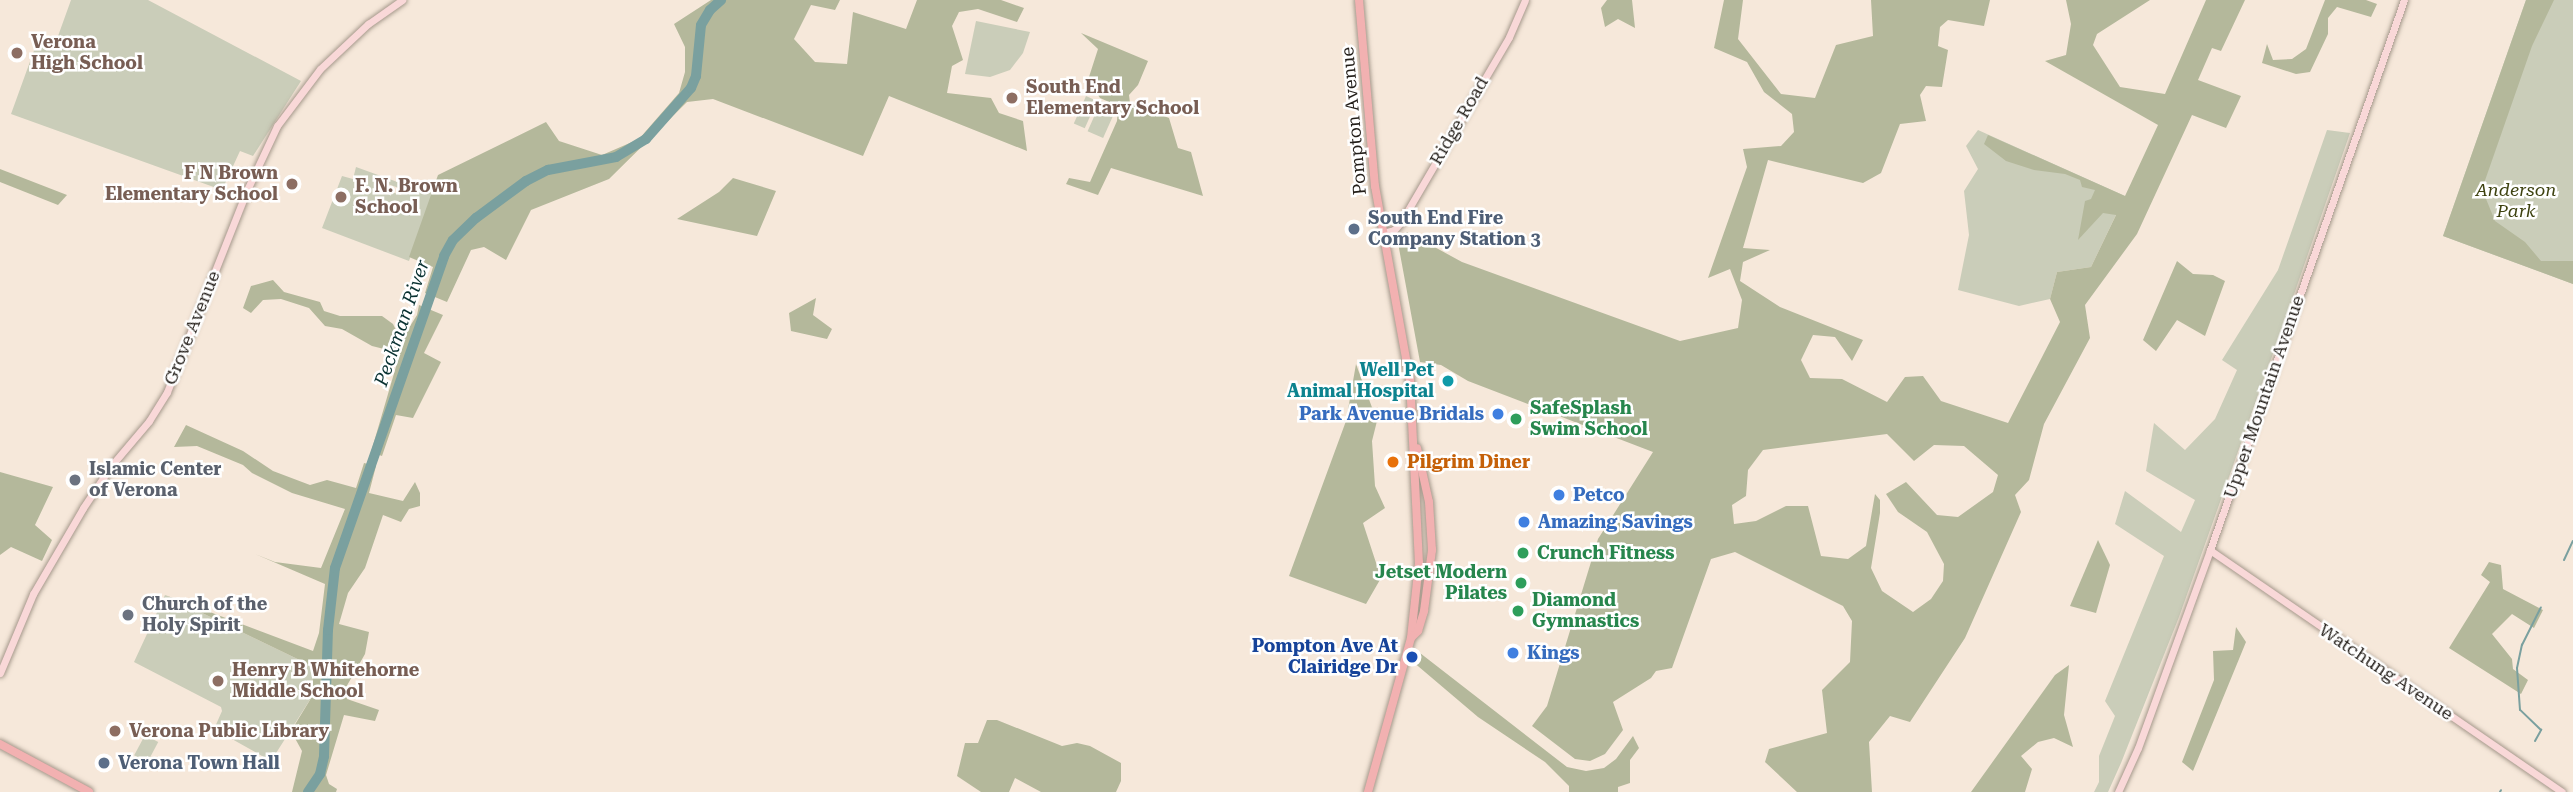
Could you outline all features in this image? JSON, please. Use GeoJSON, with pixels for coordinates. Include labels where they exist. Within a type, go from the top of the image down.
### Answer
{"type":"FeatureCollection","features":[{"type":"Feature","properties":{"kind":"main road","name":"Pompton Avenue"},"geometry":{"type":"LineString","coordinates":[[1359,0],[1373,173],[1408,367],[1416,445],[1420,582],[1411,638],[1368,792]]}},
{"type":"Feature","properties":{"kind":"main road"},"geometry":{"type":"LineString","coordinates":[[0,744],[89,792]]}},
{"type":"Feature","properties":{"kind":"street","name":"Grove Avenue"},"geometry":{"type":"LineString","coordinates":[[0,673],[33,594],[83,508],[111,466],[149,421],[167,392],[249,184],[277,126],[320,69],[369,24],[402,0]]}},
{"type":"Feature","properties":{"kind":"street","name":"Ridge Road"},"geometry":{"type":"LineString","coordinates":[[1383,233],[1394,230],[1401,222],[1509,37],[1525,0]]}},
{"type":"Feature","properties":{"kind":"street","name":"Upper Mountain Avenue"},"geometry":{"type":"LineString","coordinates":[[2118,792],[2138,748],[2210,550],[2403,0]]}},
{"type":"Feature","properties":{"kind":"street","name":"Watchung Avenue"},"geometry":{"type":"LineString","coordinates":[[2210,550],[2562,792]]}},
{"type":"Feature","properties":{"kind":"green space","name":"Verona High School"},"geometry":{"type":"Polygon","coordinates":[[[71,0],[148,0],[301,81],[253,156],[240,151],[222,190],[11,114],[36,45],[53,50],[71,0]]]}},
{"type":"Feature","properties":{"kind":"green space"},"geometry":{"type":"Polygon","coordinates":[[[711,0],[840,0],[835,10],[811,5],[794,39],[815,62],[847,64],[853,12],[906,29],[917,0],[1001,0],[1024,8],[1017,22],[978,9],[959,12],[952,26],[963,60],[952,66],[947,93],[991,98],[999,113],[1023,121],[1027,151],[889,96],[863,156],[713,99],[687,102],[609,179],[531,210],[506,260],[484,247],[471,250],[447,302],[425,293],[433,267],[409,257],[438,175],[546,122],[559,141],[602,155],[639,139],[679,93],[685,72],[685,47],[674,24],[711,0]]]}},
{"type":"Feature","properties":{"kind":"green space"},"geometry":{"type":"Polygon","coordinates":[[[1607,0],[1632,0],[1635,28],[1618,19],[1605,27],[1601,8],[1607,0]]]}},
{"type":"Feature","properties":{"kind":"green space"},"geometry":{"type":"Polygon","coordinates":[[[1724,0],[1743,0],[1738,39],[1781,94],[1815,98],[1836,45],[1873,36],[1871,0],[1990,0],[1984,26],[1948,20],[1940,27],[1938,46],[1948,50],[1942,87],[1926,86],[1920,95],[1926,121],[1900,124],[1881,173],[1863,183],[1768,160],[1743,248],[1770,250],[1743,262],[1740,281],[1780,307],[1863,340],[1852,361],[1835,337],[1813,335],[1801,360],[1810,378],[1842,379],[1887,402],[1905,377],[1923,376],[1941,401],[2008,423],[2060,322],[2050,299],[2057,272],[2091,267],[2116,215],[2103,213],[2078,240],[2085,201],[2091,199],[2095,190],[2082,187],[2080,180],[2065,174],[2034,170],[2006,161],[1984,144],[1988,135],[2125,196],[2158,125],[2045,61],[2066,55],[2071,24],[2066,0],[2150,0],[2097,34],[2093,45],[2120,87],[2165,94],[2206,0],[2245,0],[2221,51],[2212,48],[2198,80],[2241,96],[2226,128],[2192,115],[2137,234],[2085,305],[2090,338],[2044,424],[2029,480],[2015,495],[2021,512],[1965,638],[1910,722],[1890,716],[1869,742],[1872,792],[1797,792],[1765,762],[1769,749],[1827,733],[1822,690],[1850,662],[1852,621],[1843,606],[1735,552],[1711,559],[1672,668],[1656,671],[1651,678],[1613,702],[1623,730],[1605,754],[1590,761],[1575,759],[1532,726],[1547,706],[1598,539],[1653,452],[1468,381],[1441,365],[1420,362],[1398,243],[1407,232],[1462,262],[1680,341],[1738,328],[1742,300],[1730,269],[1708,278],[1747,167],[1743,149],[1781,146],[1794,132],[1792,114],[1764,92],[1747,62],[1714,48],[1724,0]],[[1887,434],[1763,450],[1748,470],[1746,496],[1732,505],[1734,524],[1756,521],[1786,506],[1808,506],[1821,556],[1848,559],[1866,546],[1875,494],[1880,500],[1880,513],[1871,568],[1882,591],[1913,612],[1931,599],[1943,581],[1944,564],[1927,532],[1898,512],[1886,494],[1906,482],[1937,515],[1958,517],[1993,492],[1998,475],[1964,446],[1934,445],[1914,461],[1887,434]]]}},
{"type":"Feature","properties":{"kind":"green space"},"geometry":{"type":"Polygon","coordinates":[[[2325,0],[2366,0],[2377,4],[2371,17],[2337,7],[2328,18],[2328,34],[2310,72],[2296,74],[2262,63],[2267,44],[2273,60],[2292,59],[2306,49],[2325,0]]]}},
{"type":"Feature","properties":{"kind":"green space","name":"Anderson Park"},"geometry":{"type":"Polygon","coordinates":[[[2526,0],[2573,0],[2573,284],[2443,236],[2526,0]]]}},
{"type":"Feature","properties":{"kind":"green space"},"geometry":{"type":"Polygon","coordinates":[[[2526,0],[2554,0],[2532,46],[2482,189],[2495,221],[2525,242],[2541,261],[2573,261],[2573,284],[2443,236],[2526,0]]]}},
{"type":"Feature","properties":{"kind":"green space"},"geometry":{"type":"Polygon","coordinates":[[[976,21],[1030,32],[1023,53],[1010,70],[990,77],[965,74],[976,21]]]}},
{"type":"Feature","properties":{"kind":"green space"},"geometry":{"type":"Polygon","coordinates":[[[1081,33],[1148,61],[1138,85],[1129,95],[1130,103],[1169,118],[1178,148],[1191,152],[1203,196],[1111,168],[1098,195],[1066,184],[1069,178],[1090,182],[1117,121],[1118,106],[1100,98],[1088,80],[1098,49],[1081,33]]]}},
{"type":"Feature","properties":{"kind":"green space"},"geometry":{"type":"Polygon","coordinates":[[[1086,96],[1097,101],[1085,128],[1074,123],[1086,96]]]}},
{"type":"Feature","properties":{"kind":"green space"},"geometry":{"type":"Polygon","coordinates":[[[1101,101],[1117,108],[1103,138],[1088,131],[1101,101]]]}},
{"type":"Feature","properties":{"kind":"green space"},"geometry":{"type":"Polygon","coordinates":[[[1978,130],[2125,196],[2091,267],[2057,272],[2050,299],[2019,306],[1958,290],[1969,235],[1964,191],[1978,169],[1966,146],[1978,130]]]}},
{"type":"Feature","properties":{"kind":"green space"},"geometry":{"type":"Polygon","coordinates":[[[2327,130],[2350,133],[2290,306],[2179,617],[2121,763],[2108,792],[2094,792],[2099,782],[2099,756],[2115,716],[2105,701],[2164,556],[2115,524],[2125,491],[2181,532],[2195,500],[2146,471],[2154,423],[2185,450],[2215,419],[2237,370],[2222,360],[2278,270],[2327,130]]]}},
{"type":"Feature","properties":{"kind":"green space"},"geometry":{"type":"Polygon","coordinates":[[[356,167],[403,184],[402,189],[379,181],[376,187],[401,195],[405,183],[433,192],[409,261],[322,228],[342,176],[353,179],[356,167]]]}},
{"type":"Feature","properties":{"kind":"green space"},"geometry":{"type":"Polygon","coordinates":[[[0,169],[67,195],[58,205],[0,182],[0,169]]]}},
{"type":"Feature","properties":{"kind":"green space"},"geometry":{"type":"Polygon","coordinates":[[[733,178],[776,191],[757,236],[677,219],[719,192],[733,178]]]}},
{"type":"Feature","properties":{"kind":"green space"},"geometry":{"type":"Polygon","coordinates":[[[2177,261],[2193,274],[2213,275],[2225,281],[2205,336],[2177,320],[2156,351],[2143,340],[2177,261]]]}},
{"type":"Feature","properties":{"kind":"green space"},"geometry":{"type":"Polygon","coordinates":[[[273,280],[284,292],[320,302],[324,311],[340,316],[382,316],[393,324],[397,332],[407,331],[417,315],[419,305],[443,315],[424,353],[441,362],[413,418],[396,415],[382,456],[371,452],[400,353],[372,346],[342,329],[325,326],[309,308],[281,299],[263,300],[251,313],[243,308],[251,286],[273,280]]]}},
{"type":"Feature","properties":{"kind":"green space"},"geometry":{"type":"Polygon","coordinates":[[[816,298],[813,315],[832,329],[827,339],[791,331],[789,313],[816,298]]]}},
{"type":"Feature","properties":{"kind":"green space"},"geometry":{"type":"Polygon","coordinates":[[[1356,364],[1377,421],[1372,441],[1375,486],[1385,508],[1363,523],[1381,578],[1366,604],[1289,576],[1346,421],[1356,364]]]}},
{"type":"Feature","properties":{"kind":"green space"},"geometry":{"type":"Polygon","coordinates":[[[186,425],[243,451],[273,471],[310,485],[327,480],[356,488],[364,463],[376,466],[369,493],[403,501],[415,482],[420,493],[420,506],[409,509],[401,522],[383,515],[365,568],[348,593],[339,624],[369,632],[365,654],[345,689],[347,699],[379,710],[375,721],[344,715],[326,775],[329,784],[337,789],[336,792],[292,792],[302,751],[291,731],[313,695],[312,666],[165,595],[313,651],[319,633],[325,584],[255,554],[275,562],[321,568],[345,509],[292,493],[252,473],[243,465],[197,446],[174,447],[186,425]]]}},
{"type":"Feature","properties":{"kind":"green space"},"geometry":{"type":"Polygon","coordinates":[[[0,472],[53,487],[35,525],[52,540],[42,561],[11,547],[0,555],[0,472]]]}},
{"type":"Feature","properties":{"kind":"green space"},"geometry":{"type":"Polygon","coordinates":[[[2098,540],[2110,565],[2096,613],[2070,606],[2098,540]]]}},
{"type":"Feature","properties":{"kind":"green space"},"geometry":{"type":"Polygon","coordinates":[[[2489,562],[2501,565],[2503,589],[2543,610],[2534,628],[2512,614],[2492,634],[2512,659],[2513,669],[2528,680],[2521,694],[2449,648],[2490,582],[2481,575],[2489,562]]]}},
{"type":"Feature","properties":{"kind":"green space","name":"Henry B Whitehorne Middle School"},"geometry":{"type":"Polygon","coordinates":[[[165,595],[312,666],[313,695],[271,761],[214,729],[222,711],[221,707],[134,662],[165,595]]]}},
{"type":"Feature","properties":{"kind":"green space"},"geometry":{"type":"Polygon","coordinates":[[[2236,627],[2246,642],[2193,771],[2182,762],[2214,680],[2213,651],[2233,650],[2236,627]]]}},
{"type":"Feature","properties":{"kind":"green space"},"geometry":{"type":"Polygon","coordinates":[[[1415,653],[1420,653],[1567,767],[1586,771],[1604,768],[1616,759],[1633,736],[1639,748],[1630,760],[1630,783],[1618,787],[1618,792],[1569,792],[1569,786],[1545,762],[1478,717],[1412,661],[1415,653]]]}},
{"type":"Feature","properties":{"kind":"green space"},"geometry":{"type":"Polygon","coordinates":[[[2069,665],[2064,715],[2073,747],[2054,738],[2038,742],[2021,756],[2032,769],[2025,792],[1971,792],[2055,675],[2069,665]]]}},
{"type":"Feature","properties":{"kind":"green space"},"geometry":{"type":"Polygon","coordinates":[[[987,720],[997,720],[1062,746],[1077,743],[1090,746],[1121,763],[1121,781],[1116,792],[1041,792],[1015,778],[1009,792],[981,792],[957,776],[965,743],[978,743],[987,720]]]}},
{"type":"Feature","properties":{"kind":"green space"},"geometry":{"type":"Polygon","coordinates":[[[145,735],[158,742],[147,762],[134,755],[145,735]]]}},
{"type":"Feature","properties":{"kind":"waterway","name":"Peckman River"},"geometry":{"type":"LineString","coordinates":[[308,792],[320,774],[324,756],[328,630],[335,568],[444,256],[453,240],[476,218],[526,181],[548,170],[616,157],[646,139],[691,88],[696,76],[701,25],[710,10],[721,0]]}},
{"type":"Feature","properties":{"kind":"waterway"},"geometry":{"type":"LineString","coordinates":[[2564,560],[2573,541]]}},
{"type":"Feature","properties":{"kind":"waterway"},"geometry":{"type":"LineString","coordinates":[[2535,741],[2541,730],[2520,710],[2517,668],[2522,645],[2541,607]]}},
{"type":"Feature","properties":{"kind":"place","name":"Verona High School"},"geometry":{"type":"Point","coordinates":[17,53]}},
{"type":"Feature","properties":{"kind":"place","name":"South End Elementary School"},"geometry":{"type":"Point","coordinates":[1012,98]}},
{"type":"Feature","properties":{"kind":"place","name":"F N Brown Elementary School"},"geometry":{"type":"Point","coordinates":[292,184]}},
{"type":"Feature","properties":{"kind":"place","name":"F. N. Brown School"},"geometry":{"type":"Point","coordinates":[341,197]}},
{"type":"Feature","properties":{"kind":"place","name":"South End Fire Company Station 3"},"geometry":{"type":"Point","coordinates":[1354,229]}},
{"type":"Feature","properties":{"kind":"place","name":"Well Pet Animal Hospital"},"geometry":{"type":"Point","coordinates":[1448,381]}},
{"type":"Feature","properties":{"kind":"place","name":"Park Avenue Bridals"},"geometry":{"type":"Point","coordinates":[1498,414]}},
{"type":"Feature","properties":{"kind":"place","name":"SafeSplash Swim School"},"geometry":{"type":"Point","coordinates":[1516,419]}},
{"type":"Feature","properties":{"kind":"place","name":"Pilgrim Diner"},"geometry":{"type":"Point","coordinates":[1393,462]}},
{"type":"Feature","properties":{"kind":"place","name":"Islamic Center of Verona"},"geometry":{"type":"Point","coordinates":[75,480]}},
{"type":"Feature","properties":{"kind":"place","name":"Petco"},"geometry":{"type":"Point","coordinates":[1559,495]}},
{"type":"Feature","properties":{"kind":"place","name":"Amazing Savings"},"geometry":{"type":"Point","coordinates":[1524,522]}},
{"type":"Feature","properties":{"kind":"place","name":"Crunch Fitness"},"geometry":{"type":"Point","coordinates":[1523,553]}},
{"type":"Feature","properties":{"kind":"place","name":"Jetset Modern Pilates"},"geometry":{"type":"Point","coordinates":[1521,583]}},
{"type":"Feature","properties":{"kind":"place","name":"Diamond Gymnastics"},"geometry":{"type":"Point","coordinates":[1518,611]}},
{"type":"Feature","properties":{"kind":"place","name":"Church of the Holy Spirit"},"geometry":{"type":"Point","coordinates":[128,615]}},
{"type":"Feature","properties":{"kind":"place","name":"Kings"},"geometry":{"type":"Point","coordinates":[1513,653]}},
{"type":"Feature","properties":{"kind":"place","name":"Pompton Ave At Clairidge Dr"},"geometry":{"type":"Point","coordinates":[1412,657]}},
{"type":"Feature","properties":{"kind":"place","name":"Henry B Whitehorne Middle School"},"geometry":{"type":"Point","coordinates":[218,681]}},
{"type":"Feature","properties":{"kind":"place","name":"Verona Public Library"},"geometry":{"type":"Point","coordinates":[115,731]}},
{"type":"Feature","properties":{"kind":"place","name":"Verona Town Hall"},"geometry":{"type":"Point","coordinates":[104,763]}}]}
